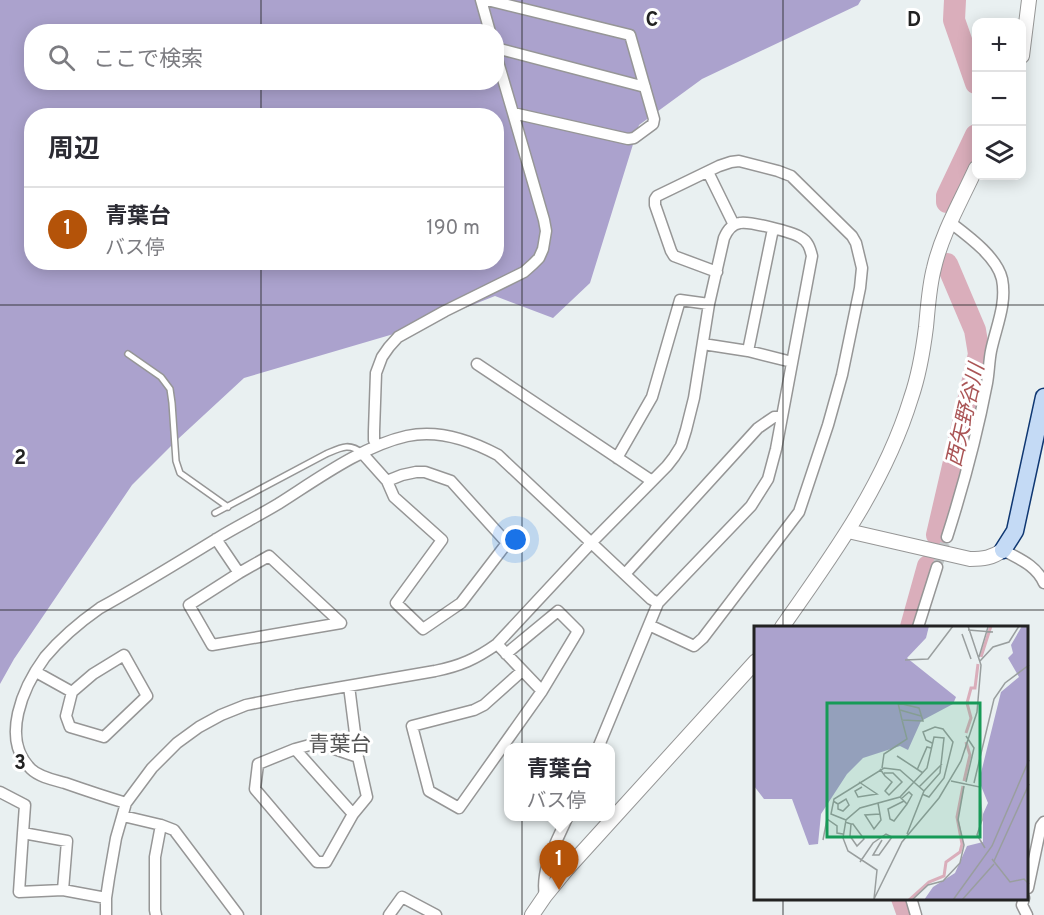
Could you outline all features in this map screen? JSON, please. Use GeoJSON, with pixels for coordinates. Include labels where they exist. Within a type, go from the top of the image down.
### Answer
{"type":"FeatureCollection","features":[{"type":"Feature","properties":{"kind":"main road"},"geometry":{"type":"LineString","coordinates":[[1003,550],[1015,531],[1018,521],[1044,397]]}},
{"type":"Feature","properties":{"kind":"street"},"geometry":{"type":"LineString","coordinates":[[481,0],[488,24]]}},
{"type":"Feature","properties":{"kind":"street"},"geometry":{"type":"LineString","coordinates":[[487,0],[630,35],[654,124],[634,138],[628,139],[513,112]]}},
{"type":"Feature","properties":{"kind":"street"},"geometry":{"type":"LineString","coordinates":[[1026,29],[1029,0]]}},
{"type":"Feature","properties":{"kind":"street"},"geometry":{"type":"LineString","coordinates":[[504,50],[645,87]]}},
{"type":"Feature","properties":{"kind":"street"},"geometry":{"type":"LineString","coordinates":[[377,446],[374,431],[376,373],[389,347],[398,337],[445,310],[524,272],[539,258],[543,249],[546,231],[544,220],[504,82]]}},
{"type":"Feature","properties":{"kind":"street"},"geometry":{"type":"LineString","coordinates":[[649,625],[694,646],[703,638],[799,512],[818,460],[842,375],[862,276],[860,254],[852,236],[791,176],[739,161],[708,172],[655,199],[655,205],[674,256],[717,272]]}},
{"type":"Feature","properties":{"kind":"street"},"geometry":{"type":"LineString","coordinates":[[708,172],[734,225]]}},
{"type":"Feature","properties":{"kind":"street"},"geometry":{"type":"LineString","coordinates":[[783,626],[848,531],[878,479],[904,420],[912,398],[922,354],[933,271],[939,251],[972,177]]}},
{"type":"Feature","properties":{"kind":"street"},"geometry":{"type":"LineString","coordinates":[[106,915],[106,898],[116,838],[126,803],[152,768],[177,743],[199,727],[246,705],[457,666],[483,654],[497,644],[652,481],[681,446],[694,398],[709,304],[724,238],[728,230],[741,222],[799,236],[810,248],[812,256],[768,479],[751,506],[658,603],[600,743]]}},
{"type":"Feature","properties":{"kind":"street"},"geometry":{"type":"LineString","coordinates":[[947,537],[988,381],[991,353],[1002,307],[1002,279],[997,266],[971,238],[951,223]]}},
{"type":"Feature","properties":{"kind":"street"},"geometry":{"type":"LineString","coordinates":[[748,351],[773,229]]}},
{"type":"Feature","properties":{"kind":"street"},"geometry":{"type":"LineString","coordinates":[[616,458],[652,397],[681,300],[709,304]]}},
{"type":"Feature","properties":{"kind":"street"},"geometry":{"type":"LineString","coordinates":[[703,344],[748,351],[792,362]]}},
{"type":"Feature","properties":{"kind":"street"},"geometry":{"type":"LineString","coordinates":[[477,364],[652,481]]}},
{"type":"Feature","properties":{"kind":"street"},"geometry":{"type":"LineString","coordinates":[[625,574],[758,428],[774,417],[782,417]]}},
{"type":"Feature","properties":{"kind":"street"},"geometry":{"type":"LineString","coordinates":[[126,803],[46,777],[32,770],[23,761],[15,747],[16,710],[46,657],[80,622],[100,608],[277,505],[314,480],[377,446],[408,435],[446,435],[471,441],[498,455],[651,599],[658,603]]}},
{"type":"Feature","properties":{"kind":"street"},"geometry":{"type":"LineString","coordinates":[[362,453],[387,481],[394,497],[442,540],[396,603],[423,629],[461,603],[507,543],[451,481],[425,472],[402,475],[387,481]]}},
{"type":"Feature","properties":{"kind":"street"},"geometry":{"type":"LineString","coordinates":[[848,531],[970,559],[987,558],[1003,550],[1035,568],[1044,583]]}},
{"type":"Feature","properties":{"kind":"street"},"geometry":{"type":"LineString","coordinates":[[216,539],[239,573]]}},
{"type":"Feature","properties":{"kind":"street"},"geometry":{"type":"LineString","coordinates":[[269,556],[341,623],[212,645],[189,604],[239,573],[269,556]]}},
{"type":"Feature","properties":{"kind":"street"},"geometry":{"type":"LineString","coordinates":[[918,626],[937,567]]}},
{"type":"Feature","properties":{"kind":"street"},"geometry":{"type":"LineString","coordinates":[[505,743],[542,691],[578,632],[558,611],[506,654]]}},
{"type":"Feature","properties":{"kind":"street"},"geometry":{"type":"LineString","coordinates":[[497,644],[542,691]]}},
{"type":"Feature","properties":{"kind":"street"},"geometry":{"type":"LineString","coordinates":[[124,655],[147,696],[104,737],[70,727],[66,716],[72,692],[93,674],[124,655]]}},
{"type":"Feature","properties":{"kind":"street"},"geometry":{"type":"LineString","coordinates":[[615,816],[754,663]]}},
{"type":"Feature","properties":{"kind":"street"},"geometry":{"type":"LineString","coordinates":[[504,745],[459,808],[429,791],[412,726],[474,710],[484,705],[522,671]]}},
{"type":"Feature","properties":{"kind":"street"},"geometry":{"type":"LineString","coordinates":[[36,672],[72,692]]}},
{"type":"Feature","properties":{"kind":"street"},"geometry":{"type":"LineString","coordinates":[[349,686],[358,757],[367,797],[353,814],[326,862],[317,862],[255,789],[258,764],[317,743],[358,757]]}},
{"type":"Feature","properties":{"kind":"street"},"geometry":{"type":"LineString","coordinates":[[296,749],[353,814]]}},
{"type":"Feature","properties":{"kind":"street"},"geometry":{"type":"LineString","coordinates":[[0,792],[25,805],[19,892],[63,890],[106,898]]}},
{"type":"Feature","properties":{"kind":"street"},"geometry":{"type":"LineString","coordinates":[[123,816],[174,830],[238,915]]}},
{"type":"Feature","properties":{"kind":"street"},"geometry":{"type":"LineString","coordinates":[[545,896],[543,887],[548,863],[566,821]]}},
{"type":"Feature","properties":{"kind":"street"},"geometry":{"type":"LineString","coordinates":[[532,915],[567,869],[611,821]]}},
{"type":"Feature","properties":{"kind":"street"},"geometry":{"type":"LineString","coordinates":[[1029,883],[1041,826],[1044,822]]}},
{"type":"Feature","properties":{"kind":"street"},"geometry":{"type":"LineString","coordinates":[[156,915],[154,910],[155,856],[161,825]]}},
{"type":"Feature","properties":{"kind":"street"},"geometry":{"type":"LineString","coordinates":[[23,833],[67,841],[63,890]]}},
{"type":"Feature","properties":{"kind":"street"},"geometry":{"type":"LineString","coordinates":[[389,915],[402,897],[436,915]]}},
{"type":"Feature","properties":{"kind":"street"},"geometry":{"type":"LineString","coordinates":[[912,900],[916,915]]}},
{"type":"Feature","properties":{"kind":"street"},"geometry":{"type":"LineString","coordinates":[[1023,900],[1022,905],[1027,915]]}},
{"type":"Feature","properties":{"kind":"lane"},"geometry":{"type":"LineString","coordinates":[[128,354],[161,377],[170,389],[176,461],[180,473],[228,507]]}},
{"type":"Feature","properties":{"kind":"lane"},"geometry":{"type":"LineString","coordinates":[[215,513],[333,451],[350,446],[362,453]]}},
{"type":"Feature","properties":{"kind":"shaded area"},"geometry":{"type":"Polygon","coordinates":[[[0,0],[861,0],[858,5],[702,79],[639,125],[590,283],[553,318],[495,296],[414,328],[244,378],[132,485],[14,659],[0,684],[0,0]]]}},
{"type":"Feature","properties":{"kind":"waterway","name":"西矢野谷川"},"geometry":{"type":"LineString","coordinates":[[955,0],[954,20],[972,72]]}},
{"type":"Feature","properties":{"kind":"waterway","name":"西矢野谷川"},"geometry":{"type":"LineString","coordinates":[[947,202],[947,196],[972,143]]}},
{"type":"Feature","properties":{"kind":"waterway","name":"西矢野谷川"},"geometry":{"type":"LineString","coordinates":[[937,535],[979,354],[975,330],[947,264]]}},
{"type":"Feature","properties":{"kind":"waterway","name":"西矢野谷川"},"geometry":{"type":"LineString","coordinates":[[911,626],[928,566]]}},
{"type":"Feature","properties":{"kind":"waterway","name":"西矢野谷川"},"geometry":{"type":"LineString","coordinates":[[903,900],[908,915]]}},
{"type":"Feature","properties":{"kind":"tunnel"},"geometry":{"type":"LineString","coordinates":[[937,567],[947,537]]}},
{"type":"Feature","properties":{"kind":"place","name":"青葉台"},"geometry":{"type":"Point","coordinates":[559,890]}},
{"type":"Feature","properties":{"kind":"district","name":"青葉台"},"geometry":{"type":"Point","coordinates":[340,744]}}]}
